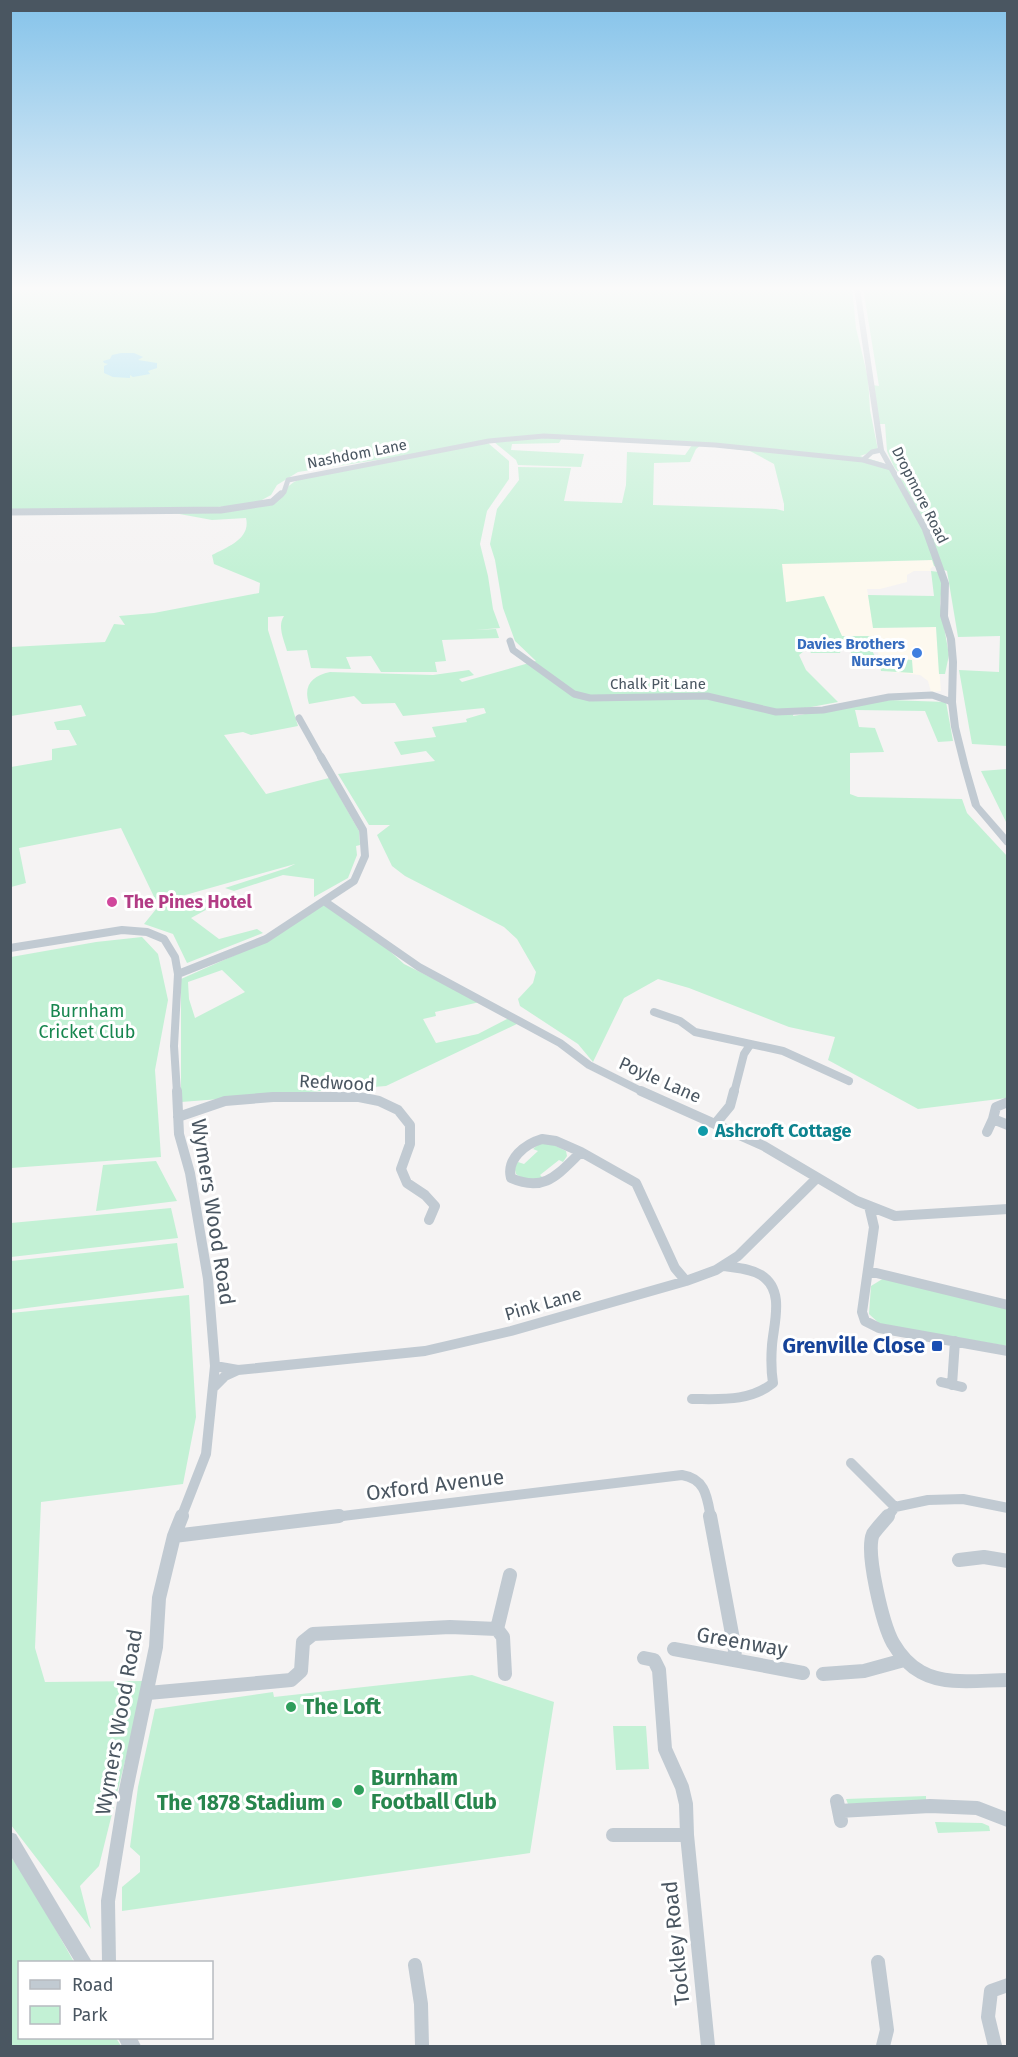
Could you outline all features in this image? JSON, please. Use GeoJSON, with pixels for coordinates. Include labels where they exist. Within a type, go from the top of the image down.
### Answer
{"type":"FeatureCollection","features":[{"type":"Feature","properties":{"kind":"street","name":"Dropmore Road"},"geometry":{"type":"LineString","coordinates":[[871,384],[880,450],[926,530],[945,583],[944,615],[951,639],[955,728],[976,806],[1008,843]]}},
{"type":"Feature","properties":{"kind":"street","name":"Nashdom Lane"},"geometry":{"type":"LineString","coordinates":[[10,512],[182,512],[258,506],[272,502],[284,492],[288,480],[489,441],[544,436],[715,445],[863,459],[891,468]]}},
{"type":"Feature","properties":{"kind":"street"},"geometry":{"type":"LineString","coordinates":[[863,459],[880,450]]}},
{"type":"Feature","properties":{"kind":"street","name":"Chalk Pit Lane"},"geometry":{"type":"LineString","coordinates":[[510,641],[513,650],[574,694],[590,698],[707,696],[776,712],[823,710],[890,696],[932,695],[952,698]]}},
{"type":"Feature","properties":{"kind":"street"},"geometry":{"type":"LineString","coordinates":[[178,974],[266,939],[354,881],[365,856],[363,830],[299,718]]}},
{"type":"Feature","properties":{"kind":"street","name":"Poyle Lane"},"geometry":{"type":"LineString","coordinates":[[324,901],[419,967],[560,1043],[589,1065],[616,1080],[764,1146],[869,1206],[887,1214],[932,1215],[1008,1209]]}},
{"type":"Feature","properties":{"kind":"street","name":"Wymers Wood Road"},"geometry":{"type":"LineString","coordinates":[[10,948],[122,930],[147,932],[164,939],[175,957],[178,974],[174,1046],[178,1117],[208,1279],[215,1366],[214,1387],[206,1454],[174,1536],[159,1598],[156,1647],[126,1790],[108,1901],[110,1961]]}},
{"type":"Feature","properties":{"kind":"street"},"geometry":{"type":"LineString","coordinates":[[654,1012],[680,1021],[695,1032],[783,1052],[849,1081]]}},
{"type":"Feature","properties":{"kind":"street"},"geometry":{"type":"LineString","coordinates":[[716,1123],[730,1106],[744,1054],[750,1045]]}},
{"type":"Feature","properties":{"kind":"street","name":"Redwood"},"geometry":{"type":"LineString","coordinates":[[178,1117],[225,1101],[273,1097],[342,1097],[379,1101],[398,1110],[410,1125],[410,1144],[401,1168],[407,1183],[425,1195],[435,1206],[429,1220]]}},
{"type":"Feature","properties":{"kind":"street"},"geometry":{"type":"LineString","coordinates":[[987,1132],[996,1107],[1008,1102]]}},
{"type":"Feature","properties":{"kind":"street"},"geometry":{"type":"LineString","coordinates":[[993,1119],[1008,1125]]}},
{"type":"Feature","properties":{"kind":"street"},"geometry":{"type":"LineString","coordinates":[[581,1152],[545,1184],[537,1186],[522,1184],[511,1178],[508,1169],[510,1163],[529,1143],[541,1139],[554,1139],[581,1152],[620,1172],[636,1183],[675,1268],[686,1281]]}},
{"type":"Feature","properties":{"kind":"street","name":"Pink Lane"},"geometry":{"type":"LineString","coordinates":[[215,1366],[238,1370],[424,1351],[511,1331],[686,1281],[724,1266],[740,1254],[802,1189],[817,1178]]}},
{"type":"Feature","properties":{"kind":"street"},"geometry":{"type":"LineString","coordinates":[[869,1206],[874,1227],[862,1312],[865,1321],[879,1328],[1008,1351]]}},
{"type":"Feature","properties":{"kind":"street"},"geometry":{"type":"LineString","coordinates":[[874,1227],[887,1214]]}},
{"type":"Feature","properties":{"kind":"street"},"geometry":{"type":"LineString","coordinates":[[692,1399],[754,1396],[766,1392],[773,1383],[772,1346],[777,1301],[771,1285],[764,1277],[754,1272],[724,1266]]}},
{"type":"Feature","properties":{"kind":"street"},"geometry":{"type":"LineString","coordinates":[[868,1271],[1008,1305]]}},
{"type":"Feature","properties":{"kind":"street"},"geometry":{"type":"LineString","coordinates":[[952,1385],[955,1341]]}},
{"type":"Feature","properties":{"kind":"street","name":"Pink Lane"},"geometry":{"type":"LineString","coordinates":[[214,1387],[225,1376],[238,1370]]}},
{"type":"Feature","properties":{"kind":"street"},"geometry":{"type":"LineString","coordinates":[[851,1463],[895,1507]]}},
{"type":"Feature","properties":{"kind":"street","name":"Oxford Avenue"},"geometry":{"type":"LineString","coordinates":[[174,1536],[682,1475],[693,1476],[705,1487],[735,1650],[734,1660]]}},
{"type":"Feature","properties":{"kind":"street"},"geometry":{"type":"LineString","coordinates":[[1008,1508],[963,1499],[928,1500],[895,1507],[873,1535],[870,1553],[872,1571],[891,1640],[904,1660],[922,1673],[950,1681],[1008,1680]]}},
{"type":"Feature","properties":{"kind":"street"},"geometry":{"type":"LineString","coordinates":[[959,1560],[984,1557],[1008,1561]]}},
{"type":"Feature","properties":{"kind":"street"},"geometry":{"type":"LineString","coordinates":[[497,1629],[510,1575]]}},
{"type":"Feature","properties":{"kind":"street"},"geometry":{"type":"LineString","coordinates":[[148,1693],[291,1680],[301,1671],[303,1642],[313,1634],[450,1627],[497,1629]]}},
{"type":"Feature","properties":{"kind":"street"},"geometry":{"type":"LineString","coordinates":[[497,1629],[503,1637],[505,1674]]}},
{"type":"Feature","properties":{"kind":"street","name":"Greenway"},"geometry":{"type":"LineString","coordinates":[[674,1649],[803,1672]]}},
{"type":"Feature","properties":{"kind":"street","name":"Tockley Road"},"geometry":{"type":"LineString","coordinates":[[644,1658],[654,1660],[659,1670],[665,1749],[682,1786],[686,1804],[687,1835],[708,2046]]}},
{"type":"Feature","properties":{"kind":"street"},"geometry":{"type":"LineString","coordinates":[[823,1674],[882,1669],[904,1660]]}},
{"type":"Feature","properties":{"kind":"street"},"geometry":{"type":"LineString","coordinates":[[839,1811],[930,1806],[977,1808],[1008,1820]]}},
{"type":"Feature","properties":{"kind":"street"},"geometry":{"type":"LineString","coordinates":[[613,1835],[687,1835]]}},
{"type":"Feature","properties":{"kind":"street"},"geometry":{"type":"LineString","coordinates":[[10,1839],[83,1961]]}},
{"type":"Feature","properties":{"kind":"street"},"geometry":{"type":"LineString","coordinates":[[878,1962],[887,2030],[883,2046]]}},
{"type":"Feature","properties":{"kind":"street"},"geometry":{"type":"LineString","coordinates":[[415,1965],[421,2004],[422,2046]]}},
{"type":"Feature","properties":{"kind":"street"},"geometry":{"type":"LineString","coordinates":[[995,2046],[988,2017],[991,1991],[1008,1985]]}},
{"type":"Feature","properties":{"kind":"shaded area"},"geometry":{"type":"Polygon","coordinates":[[[932,560],[934,566],[930,569],[931,571],[914,571],[907,575],[907,582],[880,589],[867,589],[874,628],[936,627],[941,691],[931,692],[928,681],[920,675],[881,671],[875,636],[842,636],[786,603],[782,563],[932,560]]]}},
{"type":"Feature","properties":{"kind":"green space"},"geometry":{"type":"Polygon","coordinates":[[[11,384],[868,384],[870,410],[878,450],[860,456],[883,463],[912,488],[894,467],[887,451],[885,424],[880,424],[876,415],[872,385],[1007,384],[1007,746],[972,744],[959,670],[999,672],[1000,636],[958,637],[947,571],[934,566],[932,560],[782,564],[786,602],[824,596],[842,636],[875,636],[877,645],[843,645],[840,653],[811,653],[808,648],[799,655],[806,670],[838,702],[795,710],[793,716],[889,700],[946,702],[953,741],[938,742],[925,711],[855,710],[859,727],[875,728],[884,752],[850,753],[850,794],[858,797],[962,799],[967,813],[1007,856],[1007,1098],[918,1109],[828,1060],[835,1037],[789,1027],[689,988],[658,979],[624,998],[593,1062],[578,1044],[520,1006],[518,999],[533,983],[536,972],[517,939],[504,927],[405,876],[392,866],[377,835],[390,825],[369,825],[338,774],[435,761],[426,751],[401,755],[394,742],[436,737],[432,727],[467,722],[466,719],[486,713],[484,708],[403,716],[395,703],[362,704],[354,696],[309,704],[308,687],[310,682],[318,676],[330,672],[433,675],[469,670],[474,675],[459,679],[462,682],[536,661],[515,641],[503,608],[490,544],[497,509],[519,480],[518,467],[571,468],[564,501],[622,503],[626,485],[627,452],[685,455],[692,445],[544,435],[298,472],[277,485],[271,495],[260,501],[235,506],[182,509],[11,509],[11,384]],[[701,445],[696,449],[690,462],[654,463],[653,505],[784,511],[774,464],[750,451],[701,445]]]}},
{"type":"Feature","properties":{"kind":"green space"},"geometry":{"type":"Polygon","coordinates":[[[562,438],[559,443],[512,444],[511,450],[584,454],[581,467],[518,465],[516,460],[494,442],[562,438]]]}},
{"type":"Feature","properties":{"kind":"green space"},"geometry":{"type":"Polygon","coordinates":[[[488,443],[509,461],[509,479],[487,511],[480,544],[493,609],[500,628],[475,630],[496,629],[499,638],[442,640],[446,661],[435,662],[437,672],[381,672],[371,656],[346,657],[351,669],[311,668],[307,650],[287,651],[281,629],[284,616],[268,617],[268,630],[298,726],[251,735],[243,732],[224,735],[266,794],[329,778],[359,831],[360,845],[356,846],[357,855],[348,878],[314,897],[314,879],[283,875],[234,891],[225,888],[295,864],[157,903],[121,828],[19,848],[26,883],[11,887],[11,767],[52,760],[52,749],[77,745],[69,730],[57,730],[54,722],[86,716],[81,705],[11,716],[11,647],[105,642],[114,624],[125,625],[119,616],[154,613],[259,593],[260,583],[214,564],[212,555],[241,537],[247,525],[246,518],[212,520],[174,513],[261,507],[294,482],[303,478],[488,443]]]}},
{"type":"Feature","properties":{"kind":"green space"},"geometry":{"type":"Polygon","coordinates":[[[931,571],[939,572],[942,584],[940,604],[949,655],[945,674],[939,674],[936,627],[873,628],[868,595],[934,596],[931,571]]]}},
{"type":"Feature","properties":{"kind":"green space"},"geometry":{"type":"Polygon","coordinates":[[[870,646],[879,665],[858,666],[848,647],[870,646]]]}},
{"type":"Feature","properties":{"kind":"green space"},"geometry":{"type":"Polygon","coordinates":[[[879,657],[912,660],[913,673],[881,671],[879,657]]]}},
{"type":"Feature","properties":{"kind":"green space"},"geometry":{"type":"Polygon","coordinates":[[[1008,769],[1007,824],[981,771],[1008,769]]]}},
{"type":"Feature","properties":{"kind":"green space"},"geometry":{"type":"Polygon","coordinates":[[[191,899],[224,900],[191,918],[219,939],[257,929],[263,933],[187,963],[173,934],[144,924],[161,903],[191,899]]]}},
{"type":"Feature","properties":{"kind":"green space"},"geometry":{"type":"Polygon","coordinates":[[[324,903],[382,944],[404,964],[480,1002],[435,1012],[436,1016],[423,1019],[436,1043],[478,1034],[509,1018],[519,1023],[386,1086],[181,1102],[181,979],[269,940],[324,903]],[[222,970],[188,982],[189,999],[195,1018],[245,992],[222,970]]]}},
{"type":"Feature","properties":{"kind":"green space","name":"Burnham Cricket Club"},"geometry":{"type":"Polygon","coordinates":[[[142,937],[158,954],[168,1000],[155,1070],[161,1157],[11,1168],[11,957],[96,942],[142,937]]]}},
{"type":"Feature","properties":{"kind":"green space"},"geometry":{"type":"Polygon","coordinates":[[[550,1143],[566,1151],[567,1156],[563,1162],[559,1160],[540,1175],[543,1178],[525,1180],[516,1174],[514,1166],[518,1162],[524,1164],[538,1151],[533,1149],[539,1144],[550,1143]]]}},
{"type":"Feature","properties":{"kind":"green space"},"geometry":{"type":"Polygon","coordinates":[[[156,1161],[177,1201],[96,1211],[103,1165],[156,1161]]]}},
{"type":"Feature","properties":{"kind":"green space"},"geometry":{"type":"Polygon","coordinates":[[[171,1208],[178,1238],[11,1257],[11,1223],[171,1208]]]}},
{"type":"Feature","properties":{"kind":"green space"},"geometry":{"type":"Polygon","coordinates":[[[177,1243],[184,1288],[11,1310],[11,1261],[177,1243]]]}},
{"type":"Feature","properties":{"kind":"green space"},"geometry":{"type":"Polygon","coordinates":[[[884,1278],[1007,1309],[1007,1346],[881,1325],[869,1314],[871,1286],[884,1278]]]}},
{"type":"Feature","properties":{"kind":"green space"},"geometry":{"type":"Polygon","coordinates":[[[189,1295],[196,1417],[183,1484],[41,1502],[35,1648],[45,1682],[145,1681],[99,1866],[80,1886],[91,1929],[11,1825],[11,1313],[189,1295]]]}},
{"type":"Feature","properties":{"kind":"green space","name":"The 1878 Stadium"},"geometry":{"type":"Polygon","coordinates":[[[472,1675],[554,1702],[530,1853],[122,1911],[122,1887],[140,1872],[140,1856],[130,1847],[138,1787],[155,1709],[273,1692],[274,1697],[472,1675]]]}},
{"type":"Feature","properties":{"kind":"green space"},"geometry":{"type":"Polygon","coordinates":[[[613,1726],[646,1726],[649,1769],[616,1770],[613,1726]]]}},
{"type":"Feature","properties":{"kind":"green space"},"geometry":{"type":"Polygon","coordinates":[[[926,1796],[926,1801],[848,1804],[846,1799],[926,1796]]]}},
{"type":"Feature","properties":{"kind":"green space"},"geometry":{"type":"Polygon","coordinates":[[[935,1822],[982,1823],[989,1826],[990,1831],[938,1833],[935,1822]]]}},
{"type":"Feature","properties":{"kind":"green space"},"geometry":{"type":"Polygon","coordinates":[[[10,1856],[26,1877],[73,1961],[18,1961],[18,2039],[117,2039],[121,2046],[11,2046],[10,1856]]]}},
{"type":"Feature","properties":{"kind":"place","name":"Davies Brothers Nursery"},"geometry":{"type":"Point","coordinates":[917,653]}},
{"type":"Feature","properties":{"kind":"place","name":"The Pines Hotel"},"geometry":{"type":"Point","coordinates":[112,902]}},
{"type":"Feature","properties":{"kind":"place","name":"Ashcroft Cottage"},"geometry":{"type":"Point","coordinates":[703,1131]}},
{"type":"Feature","properties":{"kind":"place","name":"Grenville Close"},"geometry":{"type":"Point","coordinates":[937,1346]}},
{"type":"Feature","properties":{"kind":"place","name":"The Loft"},"geometry":{"type":"Point","coordinates":[291,1707]}},
{"type":"Feature","properties":{"kind":"place","name":"Burnham Football Club"},"geometry":{"type":"Point","coordinates":[359,1790]}},
{"type":"Feature","properties":{"kind":"place","name":"The 1878 Stadium"},"geometry":{"type":"Point","coordinates":[337,1803]}}]}
